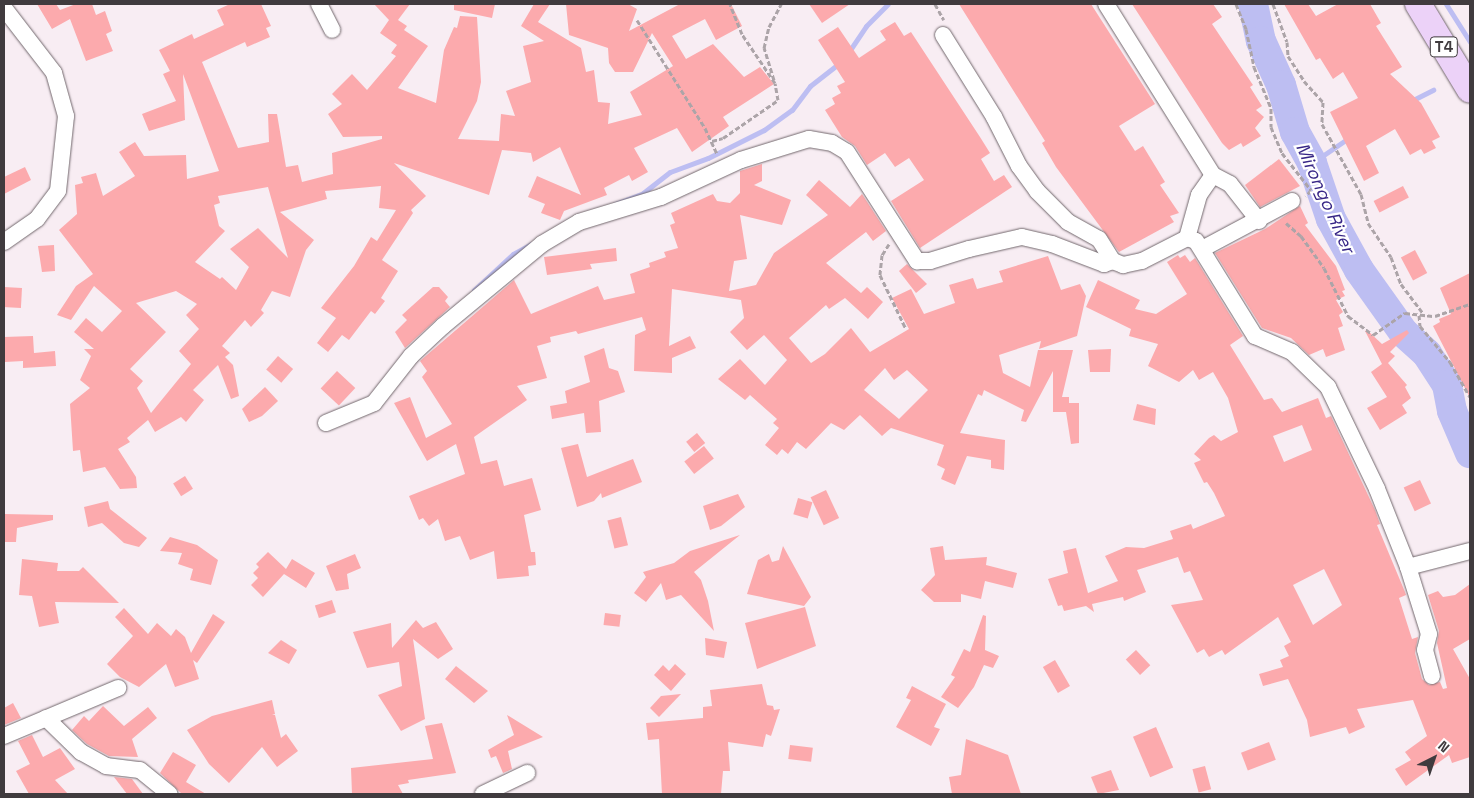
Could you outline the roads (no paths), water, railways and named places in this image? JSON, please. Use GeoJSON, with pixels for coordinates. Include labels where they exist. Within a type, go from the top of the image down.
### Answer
{"type":"FeatureCollection","features":[{"type":"Feature","properties":{"kind":"highway","name":"T4"},"geometry":{"type":"LineString","coordinates":[[1418,4],[1470,90]]}},
{"type":"Feature","properties":{"kind":"street"},"geometry":{"type":"LineString","coordinates":[[319,4],[332,30]]}},
{"type":"Feature","properties":{"kind":"street"},"geometry":{"type":"LineString","coordinates":[[1106,4],[1212,175],[1230,184],[1259,221]]}},
{"type":"Feature","properties":{"kind":"street"},"geometry":{"type":"LineString","coordinates":[[4,8],[54,73],[66,116],[58,191],[37,219],[5,242]]}},
{"type":"Feature","properties":{"kind":"street"},"geometry":{"type":"LineString","coordinates":[[944,35],[994,117],[1028,178],[1068,222],[1099,239],[1113,261]]}},
{"type":"Feature","properties":{"kind":"street"},"geometry":{"type":"LineString","coordinates":[[326,424],[374,403],[386,392],[411,356],[443,326],[542,244],[579,222],[661,197],[741,160],[809,139],[839,147],[847,152],[875,192],[912,256],[924,262],[1022,237],[1052,244],[1104,264],[1113,261],[1131,264],[1187,238],[1196,240],[1255,336],[1292,352],[1328,387],[1377,489],[1408,566],[1429,634],[1425,650],[1432,676]]}},
{"type":"Feature","properties":{"kind":"street"},"geometry":{"type":"LineString","coordinates":[[1187,238],[1199,195],[1212,175]]}},
{"type":"Feature","properties":{"kind":"street"},"geometry":{"type":"LineString","coordinates":[[1202,249],[1259,221],[1292,201]]}},
{"type":"Feature","properties":{"kind":"street"},"geometry":{"type":"LineString","coordinates":[[1408,566],[1470,552]]}},
{"type":"Feature","properties":{"kind":"street"},"geometry":{"type":"LineString","coordinates":[[4,736],[118,688]]}},
{"type":"Feature","properties":{"kind":"street"},"geometry":{"type":"LineString","coordinates":[[46,718],[81,752],[106,766],[140,770],[170,794]]}},
{"type":"Feature","properties":{"kind":"street"},"geometry":{"type":"LineString","coordinates":[[483,794],[527,773]]}},
{"type":"Feature","properties":{"kind":"waterway"},"geometry":{"type":"LineString","coordinates":[[848,53],[866,26],[888,4]]}},
{"type":"Feature","properties":{"kind":"waterway","name":"Mirongo River"},"geometry":{"type":"LineString","coordinates":[[1253,4],[1261,41],[1281,85],[1295,132],[1312,163],[1331,219],[1359,270],[1404,333],[1427,354],[1447,385],[1452,411],[1470,453]]}},
{"type":"Feature","properties":{"kind":"waterway"},"geometry":{"type":"LineString","coordinates":[[1446,4],[1470,42]]}},
{"type":"Feature","properties":{"kind":"waterway"},"geometry":{"type":"LineString","coordinates":[[615,204],[643,193],[670,172],[708,158],[764,130],[792,110],[810,86],[839,63]]}},
{"type":"Feature","properties":{"kind":"waterway"},"geometry":{"type":"LineString","coordinates":[[1411,101],[1433,90]]}},
{"type":"Feature","properties":{"kind":"waterway"},"geometry":{"type":"LineString","coordinates":[[1312,163],[1350,137]]}},
{"type":"Feature","properties":{"kind":"waterway"},"geometry":{"type":"LineString","coordinates":[[474,290],[513,254],[531,244]]}}]}
